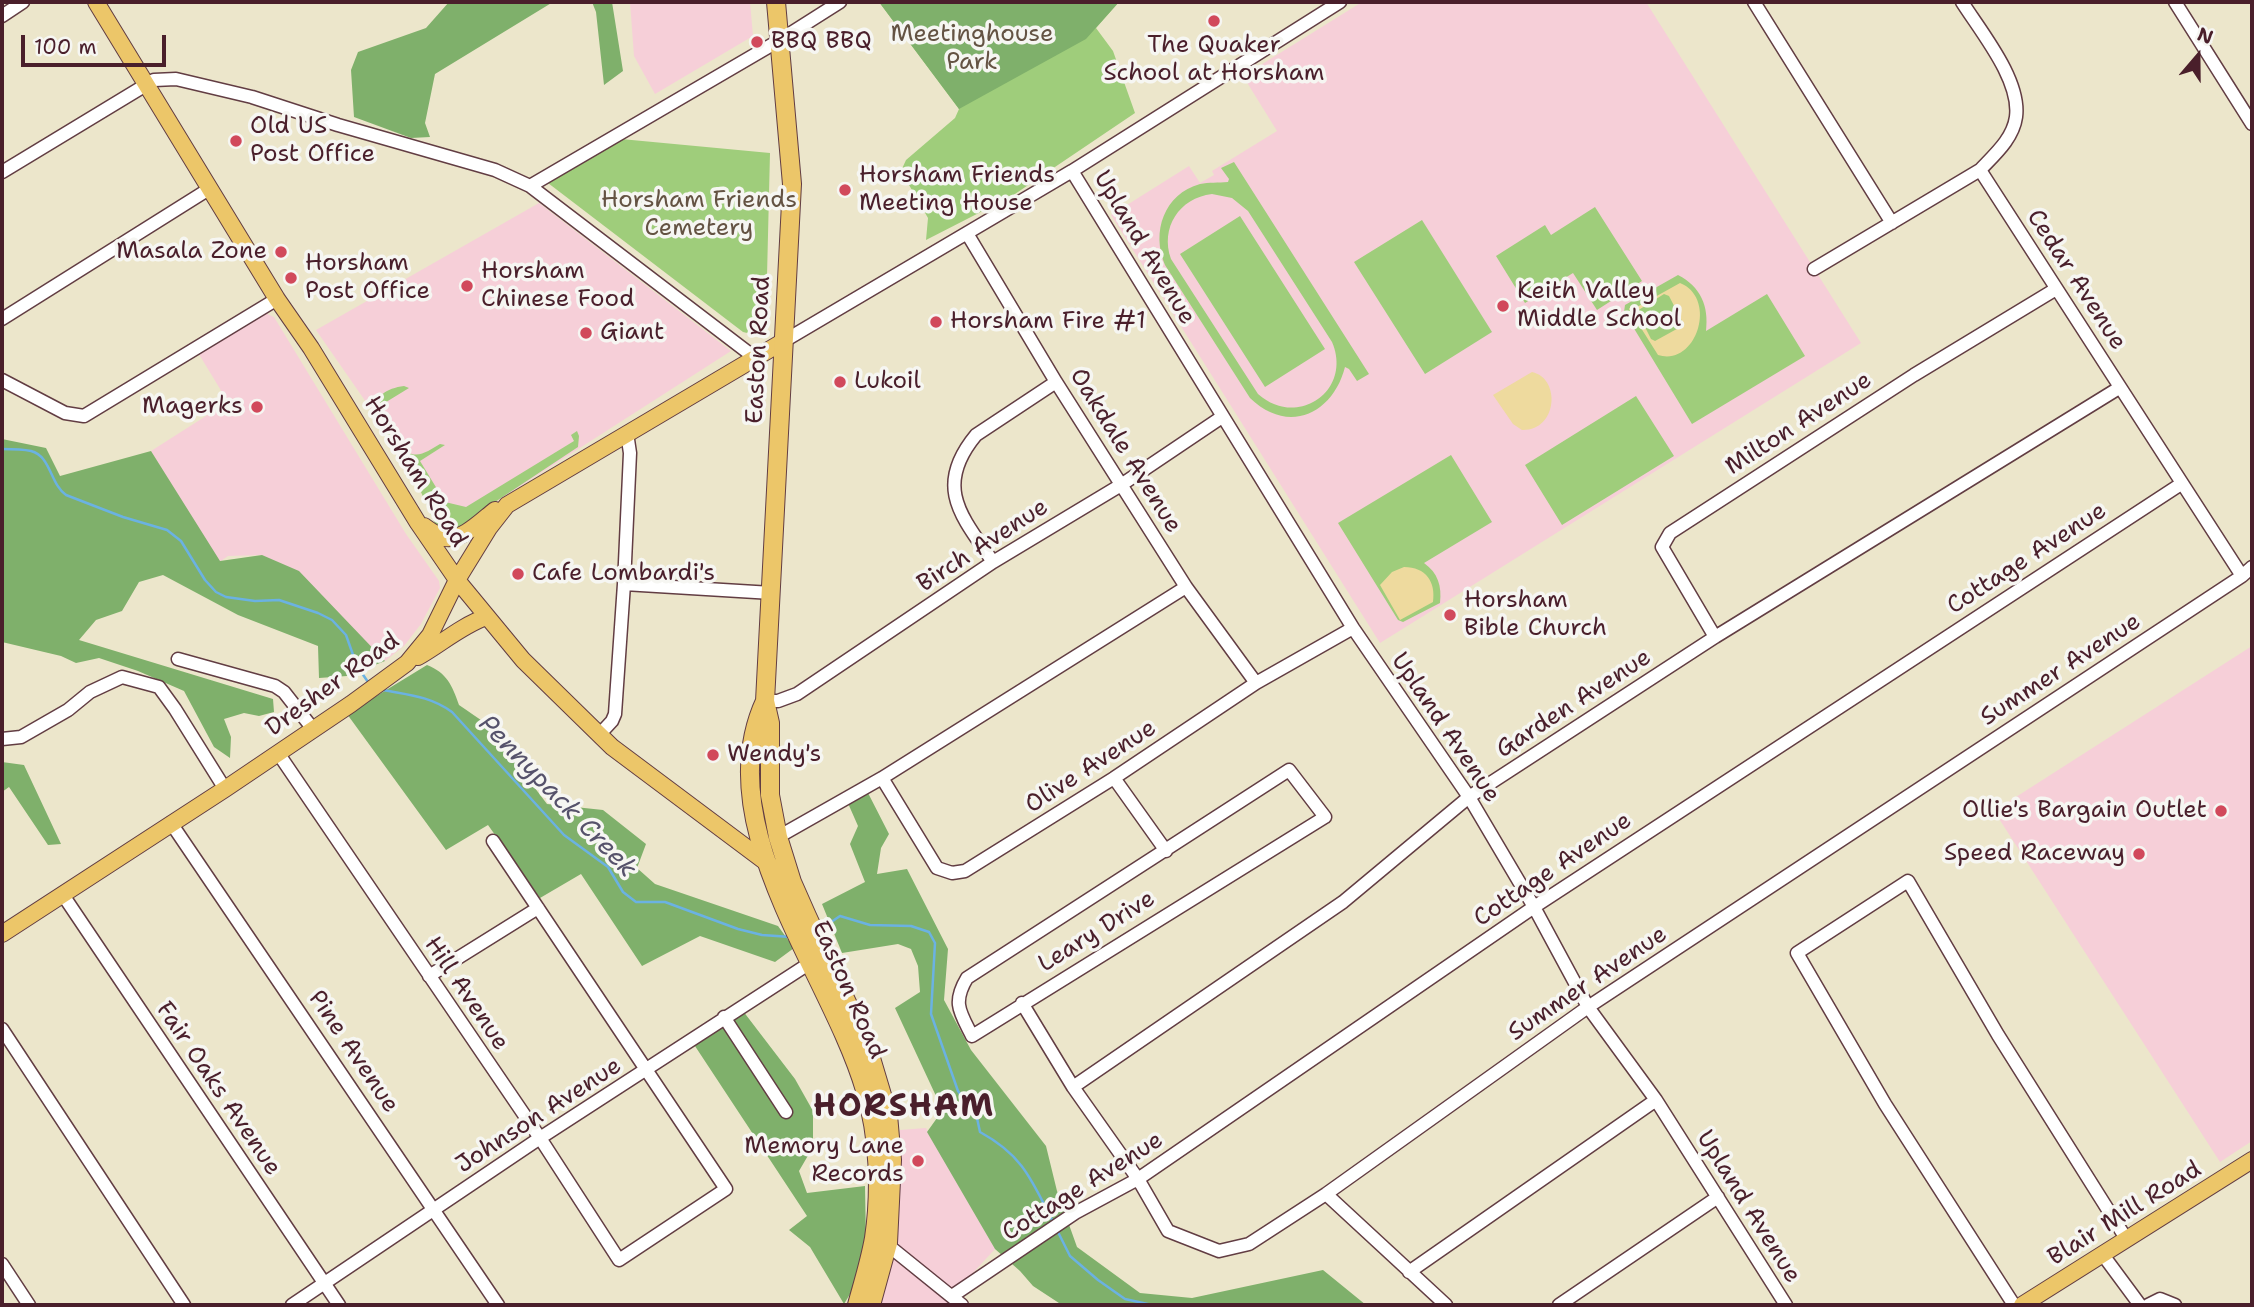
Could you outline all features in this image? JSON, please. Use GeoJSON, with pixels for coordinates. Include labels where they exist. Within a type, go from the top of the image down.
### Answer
{"type":"FeatureCollection","features":[{"type":"Feature","properties":{"kind":"highway","name":"Easton Road"},"geometry":{"type":"LineString","coordinates":[[776,2],[792,184],[765,701],[770,723],[770,795],[799,919]]}},
{"type":"Feature","properties":{"kind":"highway","name":"Easton Road"},"geometry":{"type":"LineString","coordinates":[[765,701],[754,723],[750,755],[752,792],[765,862],[799,919],[818,959],[868,1048],[887,1108],[892,1160],[872,1305]]}},
{"type":"Feature","properties":{"kind":"highway","name":"Easton Road"},"geometry":{"type":"LineString","coordinates":[[857,1305],[881,1241]]}},
{"type":"Feature","properties":{"kind":"main road","name":"Horsham Road"},"geometry":{"type":"LineString","coordinates":[[96,2],[209,189],[418,523],[486,617],[523,660],[612,747],[792,882]]}},
{"type":"Feature","properties":{"kind":"main road","name":"Dresher Road"},"geometry":{"type":"LineString","coordinates":[[2,934],[225,789],[351,704],[402,666],[430,635],[457,580],[489,528],[507,505],[784,341]]}},
{"type":"Feature","properties":{"kind":"main road"},"geometry":{"type":"LineString","coordinates":[[418,523],[441,536],[451,538],[463,534],[495,510],[507,505]]}},
{"type":"Feature","properties":{"kind":"main road"},"geometry":{"type":"LineString","coordinates":[[402,666],[486,617]]}},
{"type":"Feature","properties":{"kind":"main road","name":"Blair Mill Road"},"geometry":{"type":"LineString","coordinates":[[2022,1305],[2252,1160]]}},
{"type":"Feature","properties":{"kind":"street"},"geometry":{"type":"LineString","coordinates":[[2,16],[23,2]]}},
{"type":"Feature","properties":{"kind":"street"},"geometry":{"type":"LineString","coordinates":[[530,186],[840,2]]}},
{"type":"Feature","properties":{"kind":"street"},"geometry":{"type":"LineString","coordinates":[[784,341],[1072,171],[1340,2]]}},
{"type":"Feature","properties":{"kind":"street"},"geometry":{"type":"LineString","coordinates":[[1754,2],[1892,223]]}},
{"type":"Feature","properties":{"kind":"street"},"geometry":{"type":"LineString","coordinates":[[1814,269],[1980,170],[2001,149],[2010,134],[2016,118],[2015,102],[2005,71],[1962,2]]}},
{"type":"Feature","properties":{"kind":"street"},"geometry":{"type":"LineString","coordinates":[[2175,2],[2252,124]]}},
{"type":"Feature","properties":{"kind":"street"},"geometry":{"type":"LineString","coordinates":[[2,172],[145,84],[160,78],[176,79],[252,97],[495,170],[530,186],[754,357]]}},
{"type":"Feature","properties":{"kind":"street","name":"Cedar Avenue"},"geometry":{"type":"LineString","coordinates":[[1980,170],[2181,484],[2247,572]]}},
{"type":"Feature","properties":{"kind":"street","name":"Upland Avenue"},"geometry":{"type":"LineString","coordinates":[[1072,171],[1353,628],[1469,797],[1534,907],[1588,1007],[1656,1100],[1786,1305]]}},
{"type":"Feature","properties":{"kind":"street"},"geometry":{"type":"LineString","coordinates":[[2,319],[209,189]]}},
{"type":"Feature","properties":{"kind":"street","name":"Oakdale Avenue"},"geometry":{"type":"LineString","coordinates":[[968,234],[1056,382],[1186,587],[1256,683]]}},
{"type":"Feature","properties":{"kind":"street","name":"Milton Avenue"},"geometry":{"type":"LineString","coordinates":[[1715,637],[1662,547],[1670,533],[1914,375],[2056,289]]}},
{"type":"Feature","properties":{"kind":"street"},"geometry":{"type":"LineString","coordinates":[[2,380],[65,414],[84,415],[277,299]]}},
{"type":"Feature","properties":{"kind":"street"},"geometry":{"type":"LineString","coordinates":[[993,562],[960,515],[954,496],[959,463],[966,447],[976,435],[1056,382]]}},
{"type":"Feature","properties":{"kind":"street","name":"Garden Avenue"},"geometry":{"type":"LineString","coordinates":[[1073,1087],[1343,902],[1469,797],[1715,637],[2119,388]]}},
{"type":"Feature","properties":{"kind":"street","name":"Birch Avenue"},"geometry":{"type":"LineString","coordinates":[[765,701],[778,701],[797,694],[993,562],[1121,485],[1222,417]]}},
{"type":"Feature","properties":{"kind":"street"},"geometry":{"type":"LineString","coordinates":[[599,735],[612,722],[615,714],[630,453],[627,433]]}},
{"type":"Feature","properties":{"kind":"street","name":"Cottage Avenue"},"geometry":{"type":"LineString","coordinates":[[957,1301],[1075,1213],[1138,1179],[1534,907],[2181,484]]}},
{"type":"Feature","properties":{"kind":"street","name":"Summer Avenue"},"geometry":{"type":"LineString","coordinates":[[1022,1003],[1073,1087],[1138,1179],[1168,1231],[1219,1251],[1249,1244],[1326,1194],[1588,1007],[2247,572]]}},
{"type":"Feature","properties":{"kind":"street"},"geometry":{"type":"LineString","coordinates":[[624,584],[772,593]]}},
{"type":"Feature","properties":{"kind":"street"},"geometry":{"type":"LineString","coordinates":[[778,837],[882,778],[1186,587]]}},
{"type":"Feature","properties":{"kind":"street","name":"Olive Avenue"},"geometry":{"type":"LineString","coordinates":[[882,778],[937,867],[952,873],[965,871],[1114,778],[1256,683],[1353,628]]}},
{"type":"Feature","properties":{"kind":"street"},"geometry":{"type":"LineString","coordinates":[[178,659],[275,686],[284,692],[313,729]]}},
{"type":"Feature","properties":{"kind":"street"},"geometry":{"type":"LineString","coordinates":[[2,738],[22,737],[68,710],[90,692],[122,677],[159,687],[225,789]]}},
{"type":"Feature","properties":{"kind":"street","name":"Hill Avenue"},"geometry":{"type":"LineString","coordinates":[[278,752],[540,1138],[619,1260],[726,1189],[645,1071]]}},
{"type":"Feature","properties":{"kind":"street","name":"Leary Drive"},"geometry":{"type":"LineString","coordinates":[[1289,770],[1325,817],[1022,1003],[972,1036],[959,1010],[959,992],[967,978],[1289,770]]}},
{"type":"Feature","properties":{"kind":"street"},"geometry":{"type":"LineString","coordinates":[[1114,778],[1166,851]]}},
{"type":"Feature","properties":{"kind":"street","name":"Pine Avenue"},"geometry":{"type":"LineString","coordinates":[[171,823],[498,1305]]}},
{"type":"Feature","properties":{"kind":"street"},"geometry":{"type":"LineString","coordinates":[[493,841],[645,1071]]}},
{"type":"Feature","properties":{"kind":"street"},"geometry":{"type":"LineString","coordinates":[[2014,1305],[1885,1104],[1797,953],[1908,881],[1998,1035],[2127,1240]]}},
{"type":"Feature","properties":{"kind":"street","name":"Fair Oaks Avenue"},"geometry":{"type":"LineString","coordinates":[[63,895],[339,1305]]}},
{"type":"Feature","properties":{"kind":"street"},"geometry":{"type":"LineString","coordinates":[[429,976],[538,908]]}},
{"type":"Feature","properties":{"kind":"street","name":"Johnson Avenue"},"geometry":{"type":"LineString","coordinates":[[292,1305],[540,1138],[724,1017],[818,959]]}},
{"type":"Feature","properties":{"kind":"street"},"geometry":{"type":"LineString","coordinates":[[724,1017],[786,1112]]}},
{"type":"Feature","properties":{"kind":"street"},"geometry":{"type":"LineString","coordinates":[[2,1029],[184,1305]]}},
{"type":"Feature","properties":{"kind":"street"},"geometry":{"type":"LineString","coordinates":[[1409,1272],[1656,1100]]}},
{"type":"Feature","properties":{"kind":"street"},"geometry":{"type":"LineString","coordinates":[[1326,1194],[1446,1305]]}},
{"type":"Feature","properties":{"kind":"street"},"geometry":{"type":"LineString","coordinates":[[1559,1305],[1718,1197]]}},
{"type":"Feature","properties":{"kind":"street"},"geometry":{"type":"LineString","coordinates":[[881,1241],[957,1301]]}},
{"type":"Feature","properties":{"kind":"street"},"geometry":{"type":"LineString","coordinates":[[2103,1255],[2140,1305]]}},
{"type":"Feature","properties":{"kind":"street"},"geometry":{"type":"LineString","coordinates":[[2,1264],[29,1305]]}},
{"type":"Feature","properties":{"kind":"street"},"geometry":{"type":"LineString","coordinates":[[2148,1305],[2160,1299],[2175,1305]]}},
{"type":"Feature","properties":{"kind":"shaded area"},"geometry":{"type":"Polygon","coordinates":[[[630,2],[750,2],[753,36],[655,94],[634,56],[630,2]]]}},
{"type":"Feature","properties":{"kind":"shaded area","name":"Keith Valley Middle School"},"geometry":{"type":"Polygon","coordinates":[[[1362,2],[1646,2],[1861,343],[1380,643],[1111,215],[1189,166],[1200,183],[1214,175],[1212,171],[1277,131],[1243,76],[1362,2]]]}},
{"type":"Feature","properties":{"kind":"shaded area"},"geometry":{"type":"Polygon","coordinates":[[[539,203],[731,351],[455,528],[316,330],[539,203]]]}},
{"type":"Feature","properties":{"kind":"shaded area"},"geometry":{"type":"Polygon","coordinates":[[[265,313],[274,317],[406,534],[439,581],[440,588],[421,624],[404,646],[385,661],[296,575],[262,555],[228,556],[218,563],[151,451],[228,402],[197,351],[265,313]]]}},
{"type":"Feature","properties":{"kind":"shaded area"},"geometry":{"type":"Polygon","coordinates":[[[2252,646],[2252,1141],[2220,1162],[1994,811],[2252,646]]]}},
{"type":"Feature","properties":{"kind":"shaded area"},"geometry":{"type":"Polygon","coordinates":[[[926,1128],[995,1249],[948,1300],[953,1305],[878,1305],[895,1240],[900,1130],[926,1128]]]}},
{"type":"Feature","properties":{"kind":"green space"},"geometry":{"type":"Polygon","coordinates":[[[449,2],[553,2],[435,74],[425,123],[430,137],[411,138],[354,117],[351,70],[358,52],[426,28],[449,2]]]}},
{"type":"Feature","properties":{"kind":"green space"},"geometry":{"type":"Polygon","coordinates":[[[592,2],[612,2],[623,71],[604,85],[596,12],[592,2]]]}},
{"type":"Feature","properties":{"kind":"green space"},"geometry":{"type":"Polygon","coordinates":[[[879,2],[1119,2],[1096,28],[1113,51],[1135,113],[1012,196],[926,240],[928,218],[901,171],[906,160],[955,118],[959,109],[879,2]]]}},
{"type":"Feature","properties":{"kind":"green space","name":"Meetinghouse Park"},"geometry":{"type":"Polygon","coordinates":[[[879,2],[1119,2],[1086,39],[959,109],[879,2]]]}},
{"type":"Feature","properties":{"kind":"green space","name":"Horsham Friends Cemetery"},"geometry":{"type":"Polygon","coordinates":[[[621,139],[770,153],[766,317],[758,330],[743,332],[548,183],[621,139]]]}},
{"type":"Feature","properties":{"kind":"green space"},"geometry":{"type":"Polygon","coordinates":[[[1234,162],[1369,374],[1357,381],[1345,367],[1330,397],[1307,414],[1294,417],[1279,415],[1250,398],[1165,265],[1161,252],[1160,228],[1169,205],[1177,196],[1200,184],[1228,182],[1229,179],[1221,168],[1234,162]],[[1212,194],[1190,201],[1182,208],[1170,226],[1168,247],[1171,259],[1258,394],[1273,404],[1289,408],[1304,406],[1318,400],[1335,376],[1336,360],[1332,342],[1248,211],[1232,198],[1212,194]]]}},
{"type":"Feature","properties":{"kind":"green space"},"geometry":{"type":"Polygon","coordinates":[[[1595,207],[1642,281],[1597,310],[1573,273],[1525,303],[1496,256],[1545,225],[1551,235],[1595,207]]]}},
{"type":"Feature","properties":{"kind":"green space"},"geometry":{"type":"Polygon","coordinates":[[[1240,216],[1325,349],[1265,387],[1180,254],[1240,216]]]}},
{"type":"Feature","properties":{"kind":"green space"},"geometry":{"type":"Polygon","coordinates":[[[1422,220],[1492,332],[1425,374],[1354,262],[1422,220]]]}},
{"type":"Feature","properties":{"kind":"green space"},"geometry":{"type":"Polygon","coordinates":[[[1678,275],[1692,285],[1702,298],[1706,313],[1706,331],[1767,294],[1805,356],[1692,424],[1624,312],[1625,305],[1678,275]]]}},
{"type":"Feature","properties":{"kind":"green space"},"geometry":{"type":"Polygon","coordinates":[[[404,386],[409,388],[378,407],[410,454],[419,454],[440,444],[445,445],[420,461],[445,502],[466,507],[574,441],[571,435],[577,431],[578,447],[489,506],[457,532],[442,531],[436,526],[417,483],[375,415],[376,403],[382,394],[404,386]]]}},
{"type":"Feature","properties":{"kind":"green space"},"geometry":{"type":"Polygon","coordinates":[[[1636,396],[1674,456],[1562,525],[1525,465],[1636,396]]]}},
{"type":"Feature","properties":{"kind":"green space"},"geometry":{"type":"Polygon","coordinates":[[[2,439],[46,448],[60,476],[151,451],[220,561],[262,555],[299,571],[385,661],[347,676],[319,678],[318,646],[238,615],[163,575],[139,582],[122,611],[96,620],[79,640],[273,699],[274,712],[259,716],[244,713],[224,719],[231,737],[230,758],[214,747],[184,691],[99,658],[76,663],[61,656],[2,642],[2,439]]]}},
{"type":"Feature","properties":{"kind":"green space"},"geometry":{"type":"Polygon","coordinates":[[[1451,455],[1492,522],[1424,563],[1438,580],[1440,603],[1403,622],[1398,620],[1338,523],[1451,455]]]}},
{"type":"Feature","properties":{"kind":"green space"},"geometry":{"type":"Polygon","coordinates":[[[427,665],[448,680],[459,705],[517,743],[522,771],[547,804],[603,810],[646,844],[637,868],[655,884],[778,926],[794,948],[775,962],[700,936],[642,966],[581,874],[540,898],[488,825],[446,850],[347,714],[427,665]]]}},
{"type":"Feature","properties":{"kind":"green space"},"geometry":{"type":"Polygon","coordinates":[[[2,762],[24,765],[61,844],[48,845],[9,787],[2,792],[2,762]]]}},
{"type":"Feature","properties":{"kind":"green space"},"geometry":{"type":"Polygon","coordinates":[[[867,791],[889,834],[881,848],[877,874],[907,869],[948,949],[944,1000],[971,1050],[1046,1146],[1057,1191],[1077,1247],[1140,1293],[1192,1298],[1323,1270],[1366,1305],[1062,1305],[1033,1286],[995,1249],[927,1132],[937,1118],[936,1096],[895,1008],[920,992],[918,966],[911,949],[898,944],[842,953],[822,904],[865,882],[850,844],[858,826],[847,801],[867,791]]]}},
{"type":"Feature","properties":{"kind":"green space"},"geometry":{"type":"Polygon","coordinates":[[[743,1011],[795,1079],[813,1111],[813,1147],[799,1171],[807,1193],[865,1186],[866,1241],[858,1281],[844,1304],[810,1247],[789,1230],[807,1216],[693,1043],[743,1011]]]}},
{"type":"Feature","properties":{"kind":"sand"},"geometry":{"type":"Polygon","coordinates":[[[1680,283],[1692,291],[1698,302],[1698,329],[1683,351],[1672,356],[1658,355],[1629,309],[1631,306],[1637,307],[1680,283]],[[1664,294],[1637,311],[1651,339],[1655,341],[1684,325],[1669,296],[1664,294]]]}},
{"type":"Feature","properties":{"kind":"sand"},"geometry":{"type":"Polygon","coordinates":[[[1532,372],[1541,376],[1548,384],[1551,404],[1549,414],[1543,422],[1534,428],[1522,430],[1513,424],[1493,395],[1532,372]]]}},
{"type":"Feature","properties":{"kind":"sand"},"geometry":{"type":"Polygon","coordinates":[[[1404,567],[1424,573],[1431,582],[1434,595],[1433,602],[1400,620],[1380,585],[1392,572],[1404,567]]]}},
{"type":"Feature","properties":{"kind":"waterway","name":"Pennypack Creek"},"geometry":{"type":"LineString","coordinates":[[2,449],[38,454],[66,495],[123,517],[167,530],[181,541],[205,580],[216,592],[226,597],[255,601],[279,600],[332,620],[346,635],[357,666],[368,682]]}},
{"type":"Feature","properties":{"kind":"waterway","name":"Pennypack Creek"},"geometry":{"type":"LineString","coordinates":[[383,690],[427,699],[452,712],[564,835],[608,867],[623,892],[636,902],[665,902],[738,929],[762,935],[791,937]]}},
{"type":"Feature","properties":{"kind":"waterway","name":"Pennypack Creek"},"geometry":{"type":"LineString","coordinates":[[821,929],[840,916],[870,925],[911,926],[929,932],[935,943],[931,1014],[958,1091],[977,1118],[980,1132],[1007,1150],[1025,1171],[1054,1224]]}},
{"type":"Feature","properties":{"kind":"waterway","name":"Pennypack Creek"},"geometry":{"type":"LineString","coordinates":[[1057,1230],[1070,1256],[1098,1280],[1125,1299],[1152,1305]]}},
{"type":"Feature","properties":{"kind":"place","name":"The Quaker School at Horsham"},"geometry":{"type":"Point","coordinates":[1214,21]}},
{"type":"Feature","properties":{"kind":"place","name":"BBQ BBQ"},"geometry":{"type":"Point","coordinates":[757,42]}},
{"type":"Feature","properties":{"kind":"place","name":"Old US Post Office"},"geometry":{"type":"Point","coordinates":[236,141]}},
{"type":"Feature","properties":{"kind":"place","name":"Horsham Friends Meeting House"},"geometry":{"type":"Point","coordinates":[845,190]}},
{"type":"Feature","properties":{"kind":"place","name":"Masala Zone"},"geometry":{"type":"Point","coordinates":[281,252]}},
{"type":"Feature","properties":{"kind":"place","name":"Horsham Post Office"},"geometry":{"type":"Point","coordinates":[291,278]}},
{"type":"Feature","properties":{"kind":"place","name":"Horsham Chinese Food"},"geometry":{"type":"Point","coordinates":[467,286]}},
{"type":"Feature","properties":{"kind":"place","name":"Keith Valley Middle School"},"geometry":{"type":"Point","coordinates":[1503,306]}},
{"type":"Feature","properties":{"kind":"place","name":"Horsham Fire #1"},"geometry":{"type":"Point","coordinates":[936,322]}},
{"type":"Feature","properties":{"kind":"place","name":"Giant"},"geometry":{"type":"Point","coordinates":[586,333]}},
{"type":"Feature","properties":{"kind":"place","name":"Lukoil"},"geometry":{"type":"Point","coordinates":[840,382]}},
{"type":"Feature","properties":{"kind":"place","name":"Magerks"},"geometry":{"type":"Point","coordinates":[257,407]}},
{"type":"Feature","properties":{"kind":"place","name":"Cafe Lombardi's"},"geometry":{"type":"Point","coordinates":[518,574]}},
{"type":"Feature","properties":{"kind":"place","name":"Horsham Bible Church"},"geometry":{"type":"Point","coordinates":[1450,615]}},
{"type":"Feature","properties":{"kind":"place","name":"Wendy's"},"geometry":{"type":"Point","coordinates":[713,755]}},
{"type":"Feature","properties":{"kind":"place","name":"Ollie's Bargain Outlet"},"geometry":{"type":"Point","coordinates":[2221,811]}},
{"type":"Feature","properties":{"kind":"place","name":"Speed Raceway"},"geometry":{"type":"Point","coordinates":[2139,854]}},
{"type":"Feature","properties":{"kind":"place","name":"Memory Lane Records"},"geometry":{"type":"Point","coordinates":[918,1161]}},
{"type":"Feature","properties":{"kind":"district","name":"HORSHAM"},"geometry":{"type":"Point","coordinates":[904,1108]}}]}
